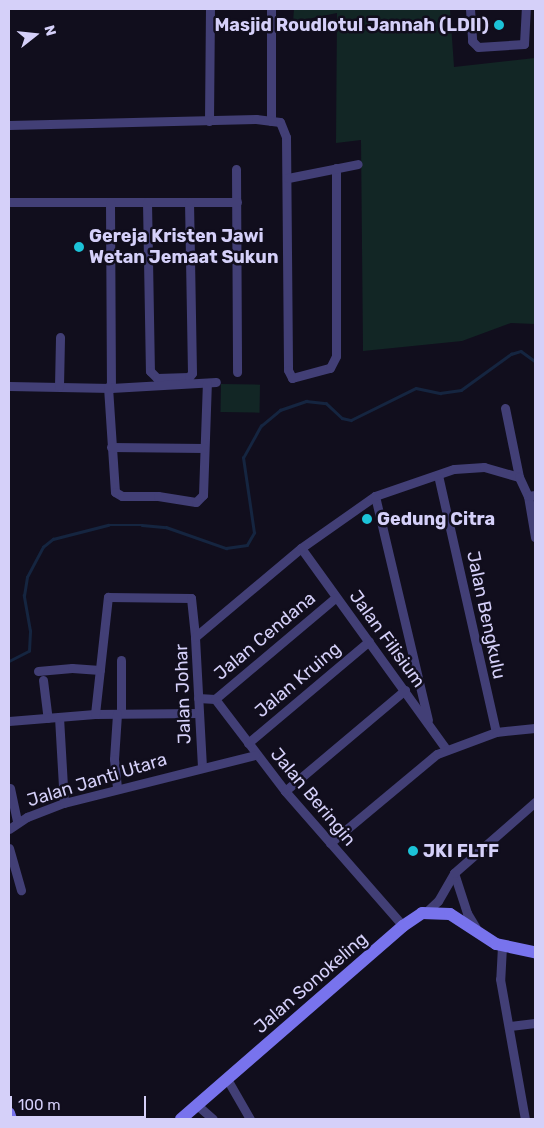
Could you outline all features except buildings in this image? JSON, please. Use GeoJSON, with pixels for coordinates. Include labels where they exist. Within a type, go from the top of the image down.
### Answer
{"type":"FeatureCollection","features":[{"type":"Feature","properties":{"kind":"street"},"geometry":{"type":"LineString","coordinates":[[208,121],[210,9]]}},
{"type":"Feature","properties":{"kind":"street"},"geometry":{"type":"LineString","coordinates":[[270,121],[271,9]]}},
{"type":"Feature","properties":{"kind":"street"},"geometry":{"type":"LineString","coordinates":[[470,9],[472,41],[478,47],[524,44],[526,9]]}},
{"type":"Feature","properties":{"kind":"street"},"geometry":{"type":"LineString","coordinates":[[9,125],[241,121],[256,118],[261,121],[280,122],[285,130],[288,178],[288,370],[292,378],[330,368],[336,356],[336,168]]}},
{"type":"Feature","properties":{"kind":"street"},"geometry":{"type":"LineString","coordinates":[[288,178],[358,164]]}},
{"type":"Feature","properties":{"kind":"street"},"geometry":{"type":"LineString","coordinates":[[236,169],[238,372]]}},
{"type":"Feature","properties":{"kind":"street"},"geometry":{"type":"LineString","coordinates":[[9,202],[237,202]]}},
{"type":"Feature","properties":{"kind":"street"},"geometry":{"type":"LineString","coordinates":[[9,386],[110,388],[211,383],[204,448],[202,495],[196,502],[118,494],[111,447],[110,388],[110,202]]}},
{"type":"Feature","properties":{"kind":"street"},"geometry":{"type":"LineString","coordinates":[[147,202],[150,371],[157,378],[189,377],[192,372],[189,202]]}},
{"type":"Feature","properties":{"kind":"street"},"geometry":{"type":"LineString","coordinates":[[59,386],[60,337]]}},
{"type":"Feature","properties":{"kind":"street"},"geometry":{"type":"LineString","coordinates":[[505,408],[518,477],[532,495],[535,537]]}},
{"type":"Feature","properties":{"kind":"street"},"geometry":{"type":"LineString","coordinates":[[111,447],[204,448]]}},
{"type":"Feature","properties":{"kind":"street","name":"Jalan Johar"},"geometry":{"type":"LineString","coordinates":[[202,767],[195,637],[301,548],[375,496],[438,474],[469,466],[518,477]]}},
{"type":"Feature","properties":{"kind":"street","name":"Jalan Bengkulu"},"geometry":{"type":"LineString","coordinates":[[438,474],[496,732]]}},
{"type":"Feature","properties":{"kind":"street"},"geometry":{"type":"LineString","coordinates":[[375,496],[429,725]]}},
{"type":"Feature","properties":{"kind":"street","name":"Jalan Filisium"},"geometry":{"type":"LineString","coordinates":[[301,548],[405,690],[446,750]]}},
{"type":"Feature","properties":{"kind":"street"},"geometry":{"type":"LineString","coordinates":[[96,714],[108,597],[191,598],[195,637]]}},
{"type":"Feature","properties":{"kind":"street","name":"Jalan Cendana"},"geometry":{"type":"LineString","coordinates":[[215,699],[336,597]]}},
{"type":"Feature","properties":{"kind":"street","name":"Jalan Kruing"},"geometry":{"type":"LineString","coordinates":[[248,743],[368,642]]}},
{"type":"Feature","properties":{"kind":"street"},"geometry":{"type":"LineString","coordinates":[[117,789],[114,759],[119,714],[121,660]]}},
{"type":"Feature","properties":{"kind":"street"},"geometry":{"type":"LineString","coordinates":[[38,671],[72,668],[100,670]]}},
{"type":"Feature","properties":{"kind":"street"},"geometry":{"type":"LineString","coordinates":[[43,680],[48,718]]}},
{"type":"Feature","properties":{"kind":"street"},"geometry":{"type":"LineString","coordinates":[[285,791],[405,690]]}},
{"type":"Feature","properties":{"kind":"street"},"geometry":{"type":"LineString","coordinates":[[198,698],[215,699]]}},
{"type":"Feature","properties":{"kind":"street","name":"Jalan Beringin"},"geometry":{"type":"LineString","coordinates":[[215,699],[255,755],[403,926]]}},
{"type":"Feature","properties":{"kind":"street"},"geometry":{"type":"LineString","coordinates":[[9,720],[96,714],[199,713]]}},
{"type":"Feature","properties":{"kind":"street"},"geometry":{"type":"LineString","coordinates":[[59,717],[64,803]]}},
{"type":"Feature","properties":{"kind":"street"},"geometry":{"type":"LineString","coordinates":[[330,843],[427,761],[446,750],[496,732],[535,728]]}},
{"type":"Feature","properties":{"kind":"street","name":"Jalan Janti Utara"},"geometry":{"type":"LineString","coordinates":[[9,829],[17,822],[64,803],[255,755]]}},
{"type":"Feature","properties":{"kind":"street"},"geometry":{"type":"LineString","coordinates":[[10,788],[17,822]]}},
{"type":"Feature","properties":{"kind":"street"},"geometry":{"type":"LineString","coordinates":[[426,912],[438,901],[454,873],[535,802]]}},
{"type":"Feature","properties":{"kind":"street"},"geometry":{"type":"LineString","coordinates":[[9,848],[21,890]]}},
{"type":"Feature","properties":{"kind":"street"},"geometry":{"type":"LineString","coordinates":[[454,873],[467,913],[476,929]]}},
{"type":"Feature","properties":{"kind":"street"},"geometry":{"type":"LineString","coordinates":[[426,912],[450,914],[502,946],[535,952]]}},
{"type":"Feature","properties":{"kind":"street","name":"Jalan Sonokeling"},"geometry":{"type":"LineString","coordinates":[[181,1119],[403,926],[426,912]]}},
{"type":"Feature","properties":{"kind":"street"},"geometry":{"type":"LineString","coordinates":[[502,946],[500,979],[510,1026],[525,1119]]}},
{"type":"Feature","properties":{"kind":"street"},"geometry":{"type":"LineString","coordinates":[[510,1026],[535,1023]]}},
{"type":"Feature","properties":{"kind":"street"},"geometry":{"type":"LineString","coordinates":[[227,1079],[250,1119]]}},
{"type":"Feature","properties":{"kind":"street"},"geometry":{"type":"LineString","coordinates":[[197,1105],[213,1119]]}},
{"type":"Feature","properties":{"kind":"street"},"geometry":{"type":"LineString","coordinates":[[9,1113],[11,1119]]}},
{"type":"Feature","properties":{"kind":"green space"},"geometry":{"type":"Polygon","coordinates":[[[294,9],[450,9],[454,67],[535,58],[535,324],[511,323],[462,341],[363,351],[361,140],[336,143],[337,13],[293,22],[294,9]]]}},
{"type":"Feature","properties":{"kind":"green space"},"geometry":{"type":"Polygon","coordinates":[[[221,384],[260,385],[260,413],[221,412],[221,384]]]}},
{"type":"Feature","properties":{"kind":"waterway"},"geometry":{"type":"LineString","coordinates":[[9,661],[29,651],[30,631],[24,596],[27,577],[43,547],[53,539],[108,525],[142,525],[166,527],[226,548],[247,545],[254,533],[243,458],[261,426],[280,410],[306,401],[326,403],[342,418],[351,420],[416,388],[440,393],[461,390],[511,354],[521,351],[535,361]]}},
{"type":"Feature","properties":{"kind":"place","name":"Masjid Roudlotul Jannah (LDII)"},"geometry":{"type":"Point","coordinates":[499,25]}},
{"type":"Feature","properties":{"kind":"place","name":"Gereja Kristen Jawi Wetan Jemaat Sukun"},"geometry":{"type":"Point","coordinates":[79,247]}},
{"type":"Feature","properties":{"kind":"place","name":"Gedung Citra"},"geometry":{"type":"Point","coordinates":[367,519]}},
{"type":"Feature","properties":{"kind":"place","name":"JKI FLTF"},"geometry":{"type":"Point","coordinates":[413,851]}}]}
